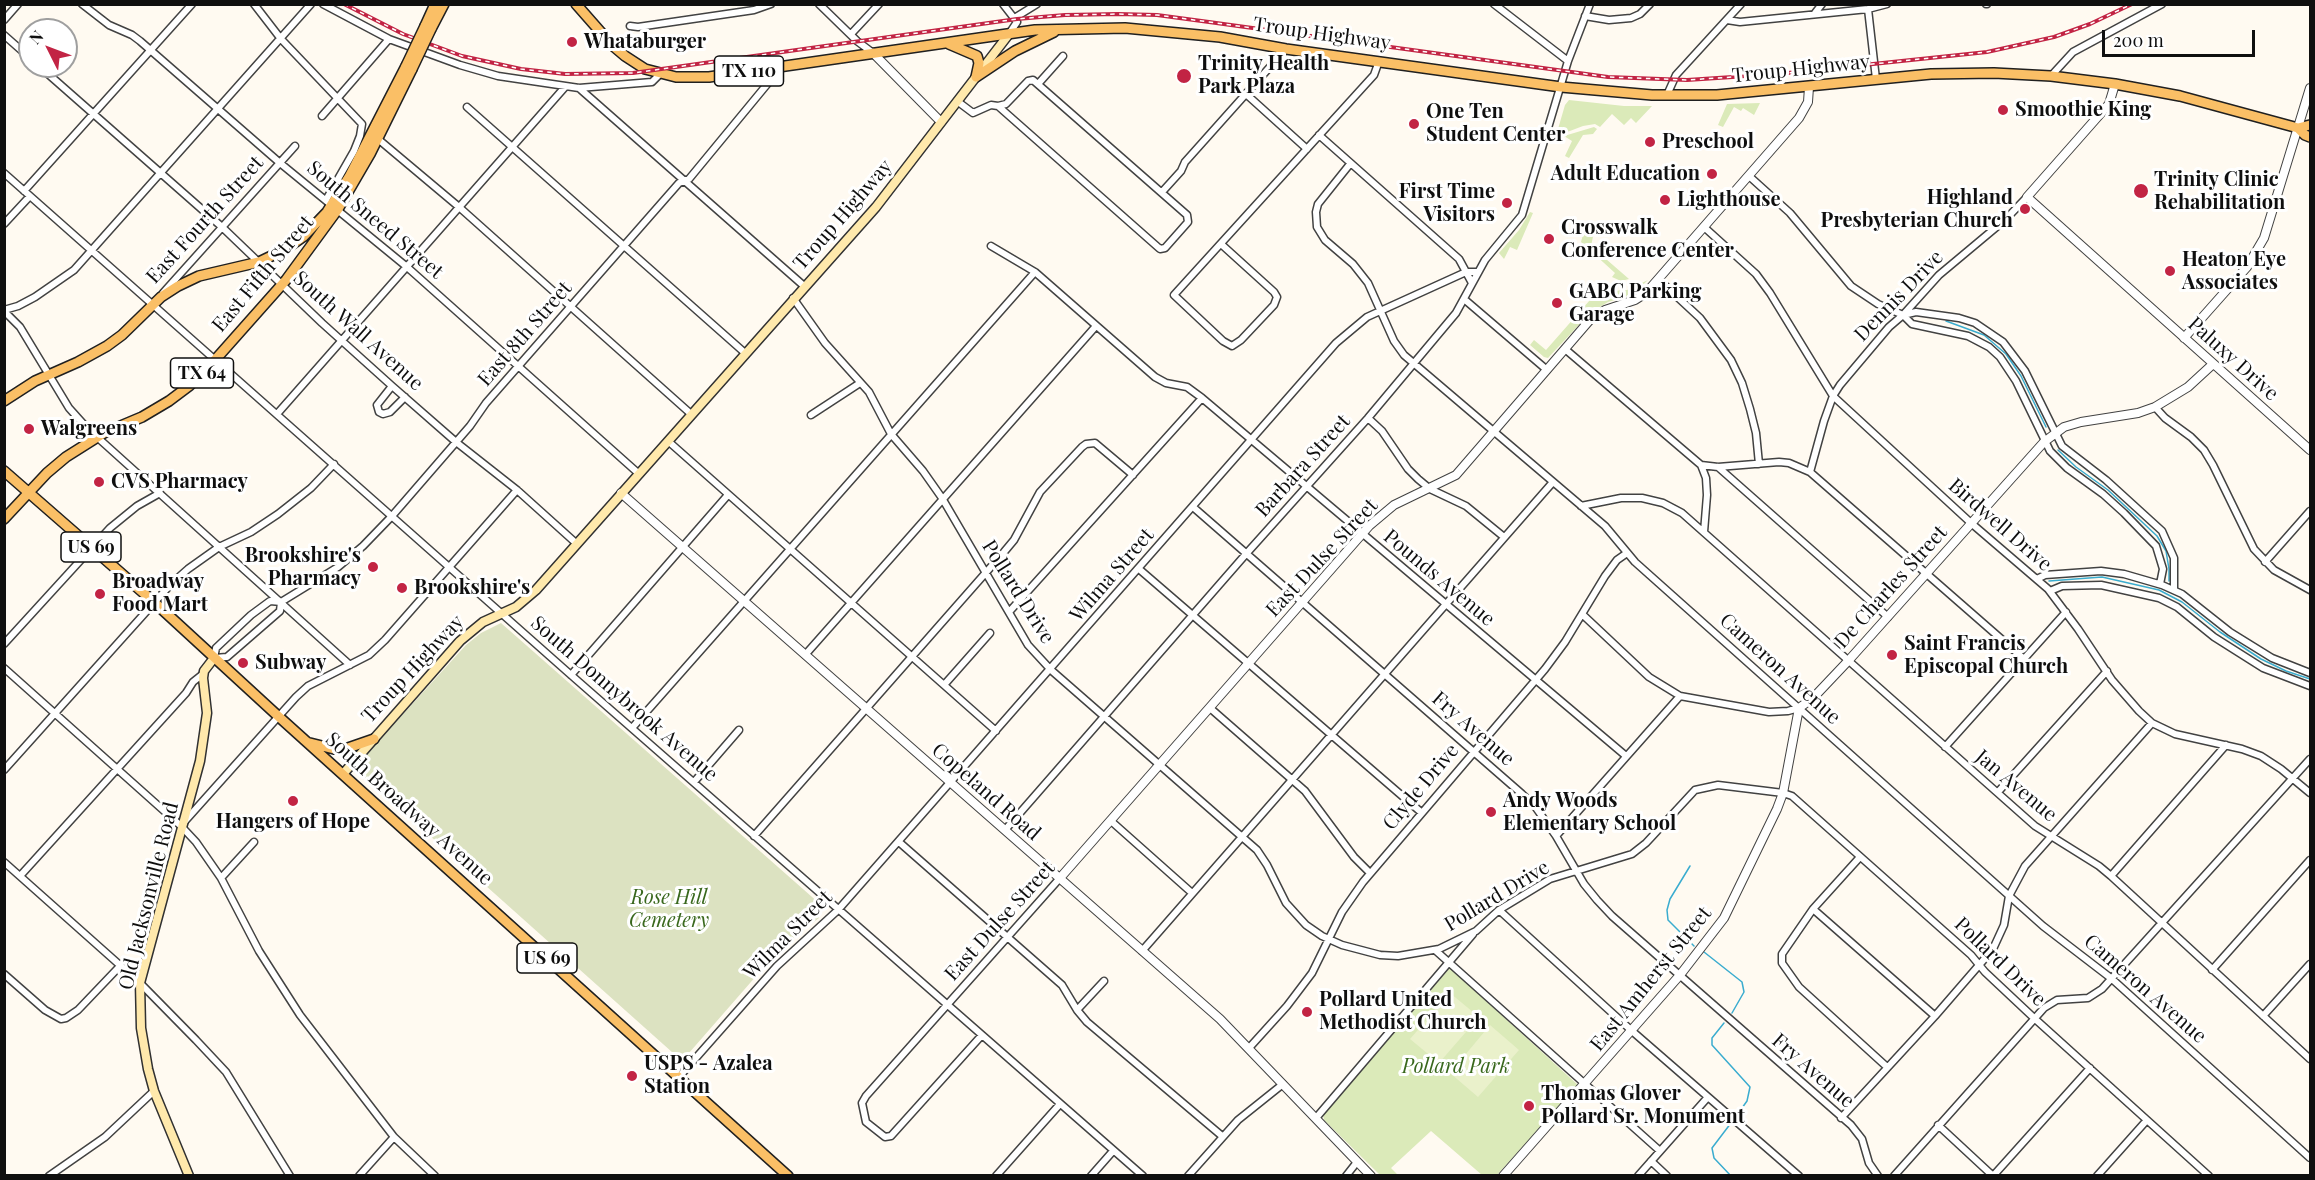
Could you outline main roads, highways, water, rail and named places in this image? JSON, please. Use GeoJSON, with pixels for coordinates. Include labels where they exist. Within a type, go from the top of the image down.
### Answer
{"type":"FeatureCollection","features":[{"type":"Feature","properties":{"kind":"main road","name":"TX 64"},"geometry":{"type":"LineString","coordinates":[[409,68],[428,27],[435,4]]}},
{"type":"Feature","properties":{"kind":"main road","name":"TX 64"},"geometry":{"type":"LineString","coordinates":[[428,27],[444,4]]}},
{"type":"Feature","properties":{"kind":"main road","name":"TX 110"},"geometry":{"type":"LineString","coordinates":[[576,4],[618,50],[640,65],[660,74],[694,78],[1009,34]]}},
{"type":"Feature","properties":{"kind":"main road","name":"Troup Highway"},"geometry":{"type":"LineString","coordinates":[[343,774],[460,641],[483,622],[516,607],[531,595],[577,544],[887,194],[1009,34],[1061,29],[1154,29],[1561,87],[1667,95],[1718,95],[1930,74],[1983,73],[2051,76],[2115,84],[2180,96],[2298,128],[2310,136]]}},
{"type":"Feature","properties":{"kind":"main road"},"geometry":{"type":"LineString","coordinates":[[976,77],[1022,47],[1061,29]]}},
{"type":"Feature","properties":{"kind":"main road"},"geometry":{"type":"LineString","coordinates":[[947,43],[977,56],[979,63],[976,77]]}},
{"type":"Feature","properties":{"kind":"main road","name":"East Fifth Street"},"geometry":{"type":"LineString","coordinates":[[259,262],[298,241],[315,226],[332,205],[378,139],[409,68]]}},
{"type":"Feature","properties":{"kind":"main road","name":"East Fifth Street"},"geometry":{"type":"LineString","coordinates":[[4,519],[57,464],[97,437],[142,417],[169,401],[199,377],[215,360],[282,284],[332,205],[409,68]]}},
{"type":"Feature","properties":{"kind":"main road","name":"Troup Highway"},"geometry":{"type":"LineString","coordinates":[[2298,128],[2310,125]]}},
{"type":"Feature","properties":{"kind":"main road","name":"East Fourth Street"},"geometry":{"type":"LineString","coordinates":[[4,401],[49,374],[78,362],[107,346],[122,335],[155,303],[178,286],[191,279],[259,262]]}},
{"type":"Feature","properties":{"kind":"main road","name":"South Broadway Avenue"},"geometry":{"type":"LineString","coordinates":[[4,471],[154,602],[788,1176]]}},
{"type":"Feature","properties":{"kind":"main road","name":"Old Jacksonville Road"},"geometry":{"type":"LineString","coordinates":[[188,1175],[154,1091],[141,1028],[140,983],[204,738],[207,713],[204,673],[214,658]]}},
{"type":"Feature","properties":{"kind":"main road"},"geometry":{"type":"LineString","coordinates":[[306,742],[334,749],[374,739]]}},
{"type":"Feature","properties":{"kind":"waterway"},"geometry":{"type":"LineString","coordinates":[[1946,321],[1984,335],[2006,354],[2021,376],[2046,427]]}},
{"type":"Feature","properties":{"kind":"waterway"},"geometry":{"type":"LineString","coordinates":[[2058,450],[2076,467],[2108,490],[2157,536],[2166,551],[2169,581]]}},
{"type":"Feature","properties":{"kind":"waterway"},"geometry":{"type":"LineString","coordinates":[[2049,581],[2102,577],[2159,590],[2182,602],[2220,632],[2261,659],[2310,679]]}},
{"type":"Feature","properties":{"kind":"waterway"},"geometry":{"type":"LineString","coordinates":[[1690,866],[1670,899],[1667,910],[1668,920],[1694,946]]}},
{"type":"Feature","properties":{"kind":"waterway"},"geometry":{"type":"LineString","coordinates":[[1704,952],[1742,982],[1744,992],[1732,1013]]}},
{"type":"Feature","properties":{"kind":"waterway"},"geometry":{"type":"LineString","coordinates":[[1724,1023],[1712,1038],[1712,1045],[1750,1087],[1747,1101],[1737,1115]]}},
{"type":"Feature","properties":{"kind":"waterway"},"geometry":{"type":"LineString","coordinates":[[1731,1123],[1712,1148],[1714,1158],[1731,1176]]}},
{"type":"Feature","properties":{"kind":"railway"},"geometry":{"type":"LineString","coordinates":[[344,4],[403,34],[462,56],[521,69],[565,74],[633,73],[1017,19],[1118,14],[1157,15],[1608,77],[1687,80],[1778,74],[1987,52],[2054,37],[2090,24],[2132,4]]}},
{"type":"Feature","properties":{"kind":"place","name":"Whataburger"},"geometry":{"type":"Point","coordinates":[572,42]}},
{"type":"Feature","properties":{"kind":"place","name":"Trinity Health Park Plaza"},"geometry":{"type":"Point","coordinates":[1184,76]}},
{"type":"Feature","properties":{"kind":"place","name":"Smoothie King"},"geometry":{"type":"Point","coordinates":[2003,110]}},
{"type":"Feature","properties":{"kind":"place","name":"One Ten Student Center"},"geometry":{"type":"Point","coordinates":[1414,124]}},
{"type":"Feature","properties":{"kind":"place","name":"Preschool"},"geometry":{"type":"Point","coordinates":[1650,142]}},
{"type":"Feature","properties":{"kind":"place","name":"Adult Education"},"geometry":{"type":"Point","coordinates":[1712,174]}},
{"type":"Feature","properties":{"kind":"place","name":"Trinity Clinic Rehabilitation"},"geometry":{"type":"Point","coordinates":[2141,191]}},
{"type":"Feature","properties":{"kind":"place","name":"Lighthouse"},"geometry":{"type":"Point","coordinates":[1665,200]}},
{"type":"Feature","properties":{"kind":"place","name":"First Time Visitors"},"geometry":{"type":"Point","coordinates":[1507,203]}},
{"type":"Feature","properties":{"kind":"place","name":"Highland Presbyterian Church"},"geometry":{"type":"Point","coordinates":[2025,209]}},
{"type":"Feature","properties":{"kind":"place","name":"Crosswalk Conference Center"},"geometry":{"type":"Point","coordinates":[1549,239]}},
{"type":"Feature","properties":{"kind":"place","name":"Heaton Eye Associates"},"geometry":{"type":"Point","coordinates":[2170,271]}},
{"type":"Feature","properties":{"kind":"place","name":"GABC Parking Garage"},"geometry":{"type":"Point","coordinates":[1557,303]}},
{"type":"Feature","properties":{"kind":"place","name":"Walgreens"},"geometry":{"type":"Point","coordinates":[29,429]}},
{"type":"Feature","properties":{"kind":"place","name":"CVS Pharmacy"},"geometry":{"type":"Point","coordinates":[99,482]}},
{"type":"Feature","properties":{"kind":"place","name":"Brookshire's Pharmacy"},"geometry":{"type":"Point","coordinates":[373,567]}},
{"type":"Feature","properties":{"kind":"place","name":"Brookshire's"},"geometry":{"type":"Point","coordinates":[402,588]}},
{"type":"Feature","properties":{"kind":"place","name":"Broadway Food Mart"},"geometry":{"type":"Point","coordinates":[100,594]}},
{"type":"Feature","properties":{"kind":"place","name":"Saint Francis Episcopal Church"},"geometry":{"type":"Point","coordinates":[1892,655]}},
{"type":"Feature","properties":{"kind":"place","name":"Subway"},"geometry":{"type":"Point","coordinates":[243,663]}},
{"type":"Feature","properties":{"kind":"place","name":"Hangers of Hope"},"geometry":{"type":"Point","coordinates":[293,801]}},
{"type":"Feature","properties":{"kind":"place","name":"Andy Woods Elementary School"},"geometry":{"type":"Point","coordinates":[1491,812]}},
{"type":"Feature","properties":{"kind":"place","name":"Pollard United Methodist Church"},"geometry":{"type":"Point","coordinates":[1307,1012]}},
{"type":"Feature","properties":{"kind":"place","name":"USPS - Azalea Station"},"geometry":{"type":"Point","coordinates":[632,1076]}},
{"type":"Feature","properties":{"kind":"place","name":"Thomas Glover Pollard Sr. Monument"},"geometry":{"type":"Point","coordinates":[1529,1106]}},
{"type":"Feature","properties":{"kind":"park label","name":"Rose Hill Cemetery"},"geometry":{"type":"Point","coordinates":[669,910]}},
{"type":"Feature","properties":{"kind":"park label","name":"Pollard Park"},"geometry":{"type":"Point","coordinates":[1456,1067]}}]}
